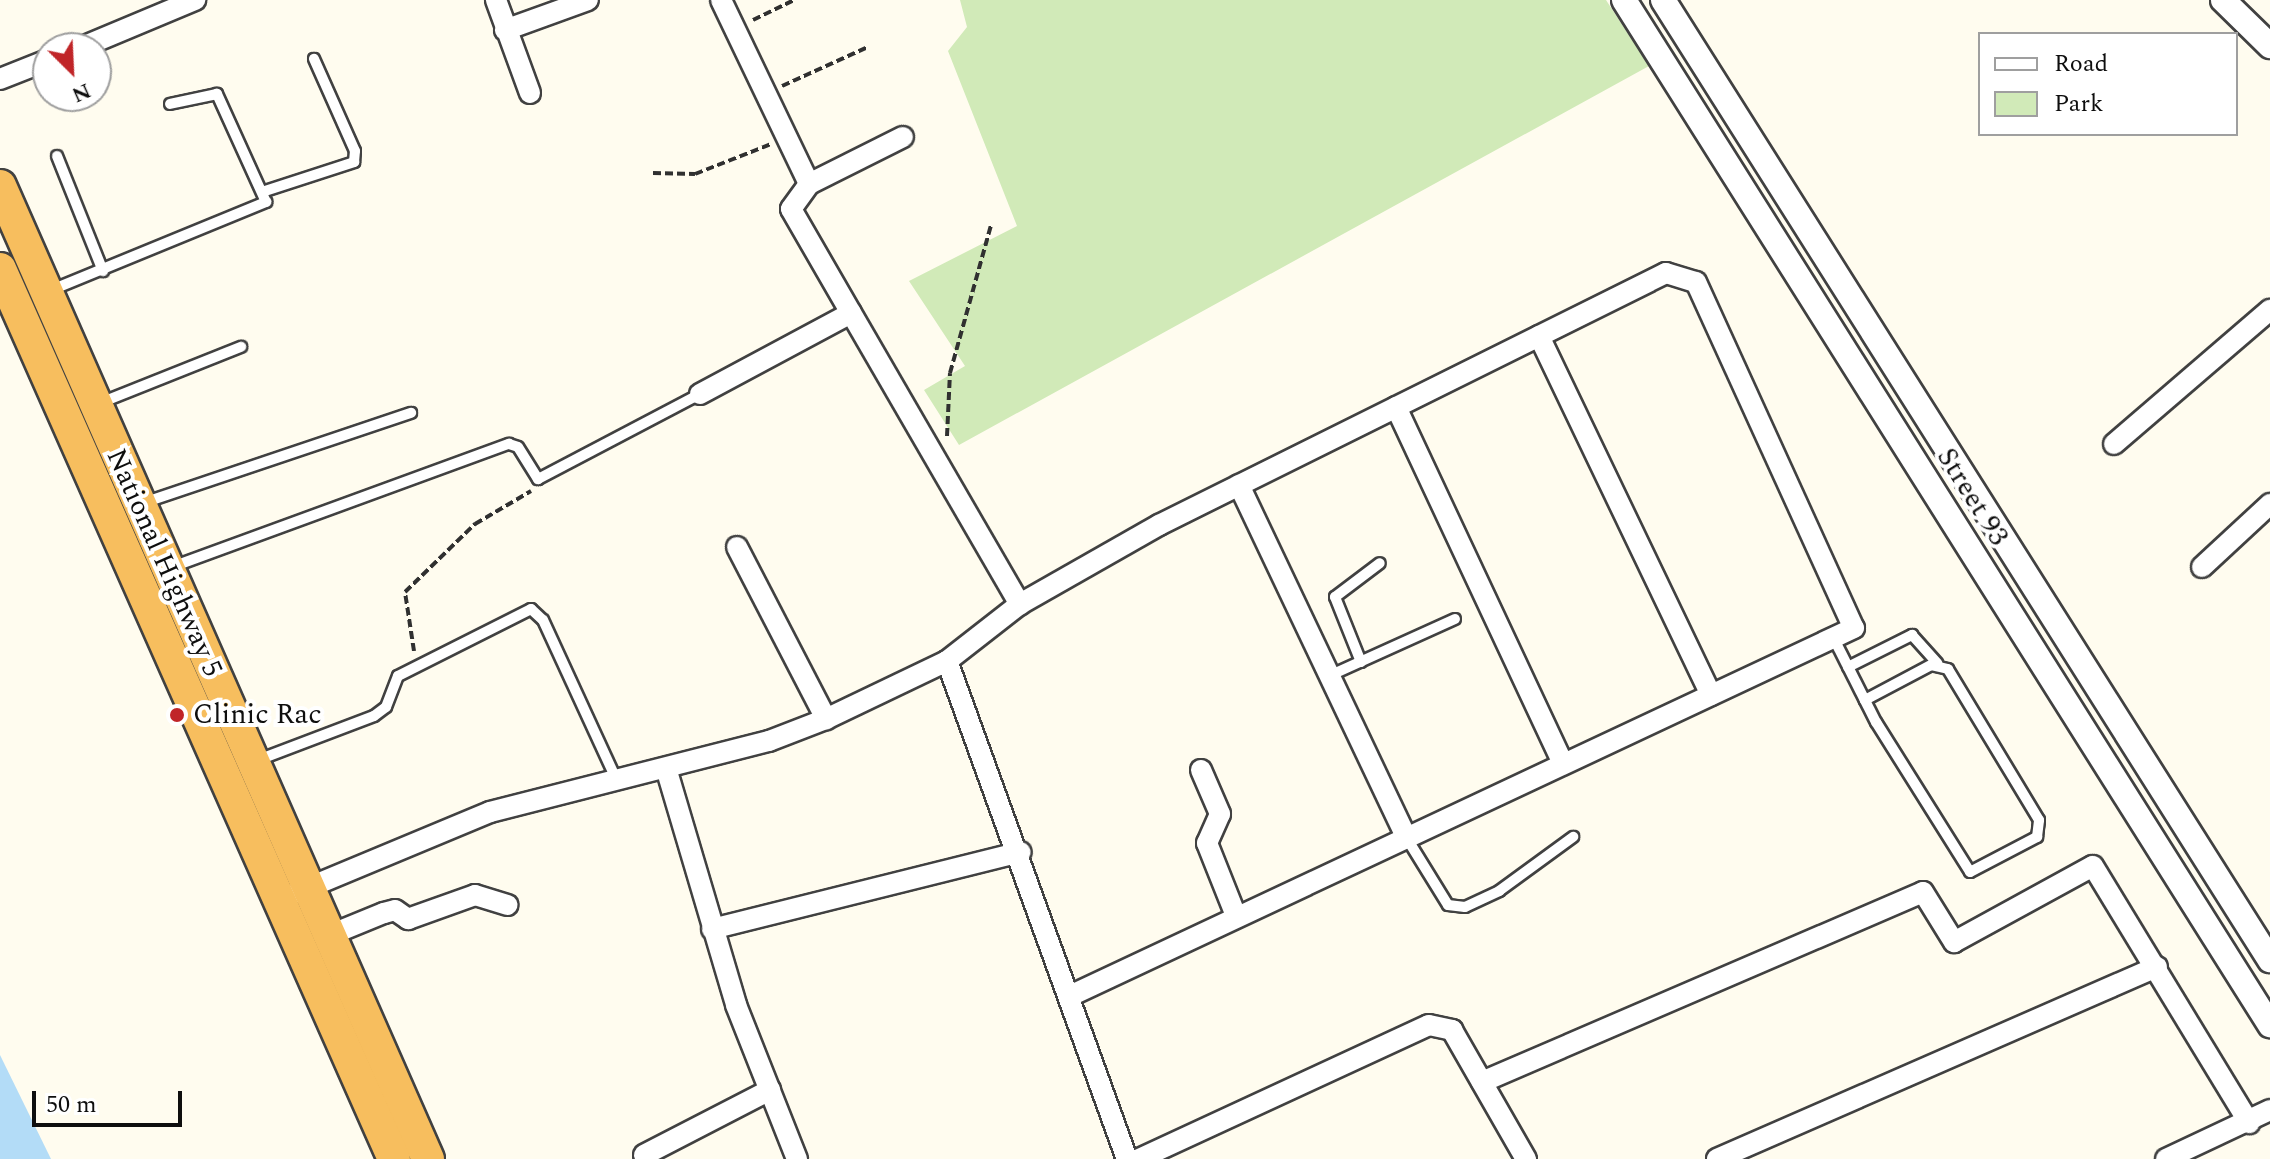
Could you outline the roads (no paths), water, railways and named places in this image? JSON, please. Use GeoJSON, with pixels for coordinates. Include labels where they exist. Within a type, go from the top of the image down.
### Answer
{"type":"FeatureCollection","features":[{"type":"Feature","properties":{"kind":"highway","name":"National Highway 5"},"geometry":{"type":"LineString","coordinates":[[0,186],[29,298],[80,411],[280,901],[394,1159]]}},
{"type":"Feature","properties":{"kind":"highway","name":"National Highway 5"},"geometry":{"type":"LineString","coordinates":[[0,269],[29,298]]}},
{"type":"Feature","properties":{"kind":"highway","name":"National Highway 5"},"geometry":{"type":"LineString","coordinates":[[80,411],[138,504],[428,1159]]}},
{"type":"Feature","properties":{"kind":"street"},"geometry":{"type":"LineString","coordinates":[[112,35],[195,0]]}},
{"type":"Feature","properties":{"kind":"street"},"geometry":{"type":"LineString","coordinates":[[496,0],[530,93]]}},
{"type":"Feature","properties":{"kind":"street"},"geometry":{"type":"LineString","coordinates":[[505,30],[588,0]]}},
{"type":"Feature","properties":{"kind":"street"},"geometry":{"type":"LineString","coordinates":[[721,0],[762,96],[809,184]]}},
{"type":"Feature","properties":{"kind":"street","name":"Street 93"},"geometry":{"type":"LineString","coordinates":[[1624,0],[2270,1025]]}},
{"type":"Feature","properties":{"kind":"street","name":"Street 93"},"geometry":{"type":"LineString","coordinates":[[1663,0],[2270,960]]}},
{"type":"Feature","properties":{"kind":"street"},"geometry":{"type":"LineString","coordinates":[[2233,3],[2270,46]]}},
{"type":"Feature","properties":{"kind":"street"},"geometry":{"type":"LineString","coordinates":[[0,79],[32,66]]}},
{"type":"Feature","properties":{"kind":"street"},"geometry":{"type":"LineString","coordinates":[[903,137],[809,184],[791,209],[946,470],[1020,604]]}},
{"type":"Feature","properties":{"kind":"street"},"geometry":{"type":"LineString","coordinates":[[280,901],[490,812],[666,768],[826,719],[947,661],[1020,604],[1239,485],[1666,273],[1696,282],[1854,616],[1854,628],[1835,641],[1711,695],[1070,996]]}},
{"type":"Feature","properties":{"kind":"street"},"geometry":{"type":"LineString","coordinates":[[2114,444],[2270,310]]}},
{"type":"Feature","properties":{"kind":"street"},"geometry":{"type":"LineString","coordinates":[[700,394],[851,313]]}},
{"type":"Feature","properties":{"kind":"street"},"geometry":{"type":"LineString","coordinates":[[1539,336],[1711,695]]}},
{"type":"Feature","properties":{"kind":"street"},"geometry":{"type":"LineString","coordinates":[[1396,407],[1563,764]]}},
{"type":"Feature","properties":{"kind":"street"},"geometry":{"type":"LineString","coordinates":[[1239,485],[1406,837]]}},
{"type":"Feature","properties":{"kind":"street"},"geometry":{"type":"LineString","coordinates":[[2202,567],[2270,504]]}},
{"type":"Feature","properties":{"kind":"street"},"geometry":{"type":"LineString","coordinates":[[737,547],[826,719]]}},
{"type":"Feature","properties":{"kind":"street"},"geometry":{"type":"LineString","coordinates":[[947,661],[1021,852],[1127,1159]]}},
{"type":"Feature","properties":{"kind":"street"},"geometry":{"type":"LineString","coordinates":[[666,768],[712,929],[797,1159]]}},
{"type":"Feature","properties":{"kind":"street"},"geometry":{"type":"LineString","coordinates":[[1201,770],[1220,814],[1207,843],[1236,916]]}},
{"type":"Feature","properties":{"kind":"street"},"geometry":{"type":"LineString","coordinates":[[712,929],[1021,852]]}},
{"type":"Feature","properties":{"kind":"street"},"geometry":{"type":"LineString","coordinates":[[1482,1082],[1923,892],[1954,942],[2093,866],[2249,1123]]}},
{"type":"Feature","properties":{"kind":"street"},"geometry":{"type":"LineString","coordinates":[[330,935],[384,913],[395,910],[408,919],[475,895],[507,905]]}},
{"type":"Feature","properties":{"kind":"street"},"geometry":{"type":"LineString","coordinates":[[1717,1159],[2157,967]]}},
{"type":"Feature","properties":{"kind":"street"},"geometry":{"type":"LineString","coordinates":[[1139,1159],[1429,1025],[1452,1030],[1526,1159]]}},
{"type":"Feature","properties":{"kind":"street"},"geometry":{"type":"LineString","coordinates":[[644,1155],[770,1090]]}},
{"type":"Feature","properties":{"kind":"street"},"geometry":{"type":"LineString","coordinates":[[2166,1159],[2249,1123],[2270,1110]]}},
{"type":"Feature","properties":{"kind":"lane"},"geometry":{"type":"LineString","coordinates":[[265,191],[354,162],[355,151],[314,59]]}},
{"type":"Feature","properties":{"kind":"lane"},"geometry":{"type":"LineString","coordinates":[[29,298],[258,210],[266,202],[265,191],[217,94],[170,104]]}},
{"type":"Feature","properties":{"kind":"lane"},"geometry":{"type":"LineString","coordinates":[[57,156],[103,271]]}},
{"type":"Feature","properties":{"kind":"lane"},"geometry":{"type":"LineString","coordinates":[[80,411],[241,347]]}},
{"type":"Feature","properties":{"kind":"lane"},"geometry":{"type":"LineString","coordinates":[[167,569],[509,444],[518,447],[538,479],[700,394]]}},
{"type":"Feature","properties":{"kind":"lane"},"geometry":{"type":"LineString","coordinates":[[138,504],[411,413]]}},
{"type":"Feature","properties":{"kind":"lane"},"geometry":{"type":"LineString","coordinates":[[1361,662],[1335,597],[1380,563]]}},
{"type":"Feature","properties":{"kind":"lane"},"geometry":{"type":"LineString","coordinates":[[252,763],[374,716],[386,707],[398,676],[533,610],[543,620],[616,779]]}},
{"type":"Feature","properties":{"kind":"lane"},"geometry":{"type":"LineString","coordinates":[[1331,675],[1455,619]]}},
{"type":"Feature","properties":{"kind":"lane"},"geometry":{"type":"LineString","coordinates":[[1835,641],[1848,667],[1865,700],[1961,863],[1970,872],[1985,868],[2037,837],[2039,820],[1948,669],[1937,663],[1912,635],[1848,667]]}},
{"type":"Feature","properties":{"kind":"lane"},"geometry":{"type":"LineString","coordinates":[[1865,700],[1937,663]]}},
{"type":"Feature","properties":{"kind":"lane"},"geometry":{"type":"LineString","coordinates":[[1406,837],[1448,905],[1465,907],[1499,891],[1573,837]]}},
{"type":"Feature","properties":{"kind":"water"},"geometry":{"type":"Polygon","coordinates":[[[0,1055],[51,1159],[0,1159],[0,1055]]]}},
{"type":"Feature","properties":{"kind":"place","name":"Clinic Rac"},"geometry":{"type":"Point","coordinates":[177,715]}}]}
